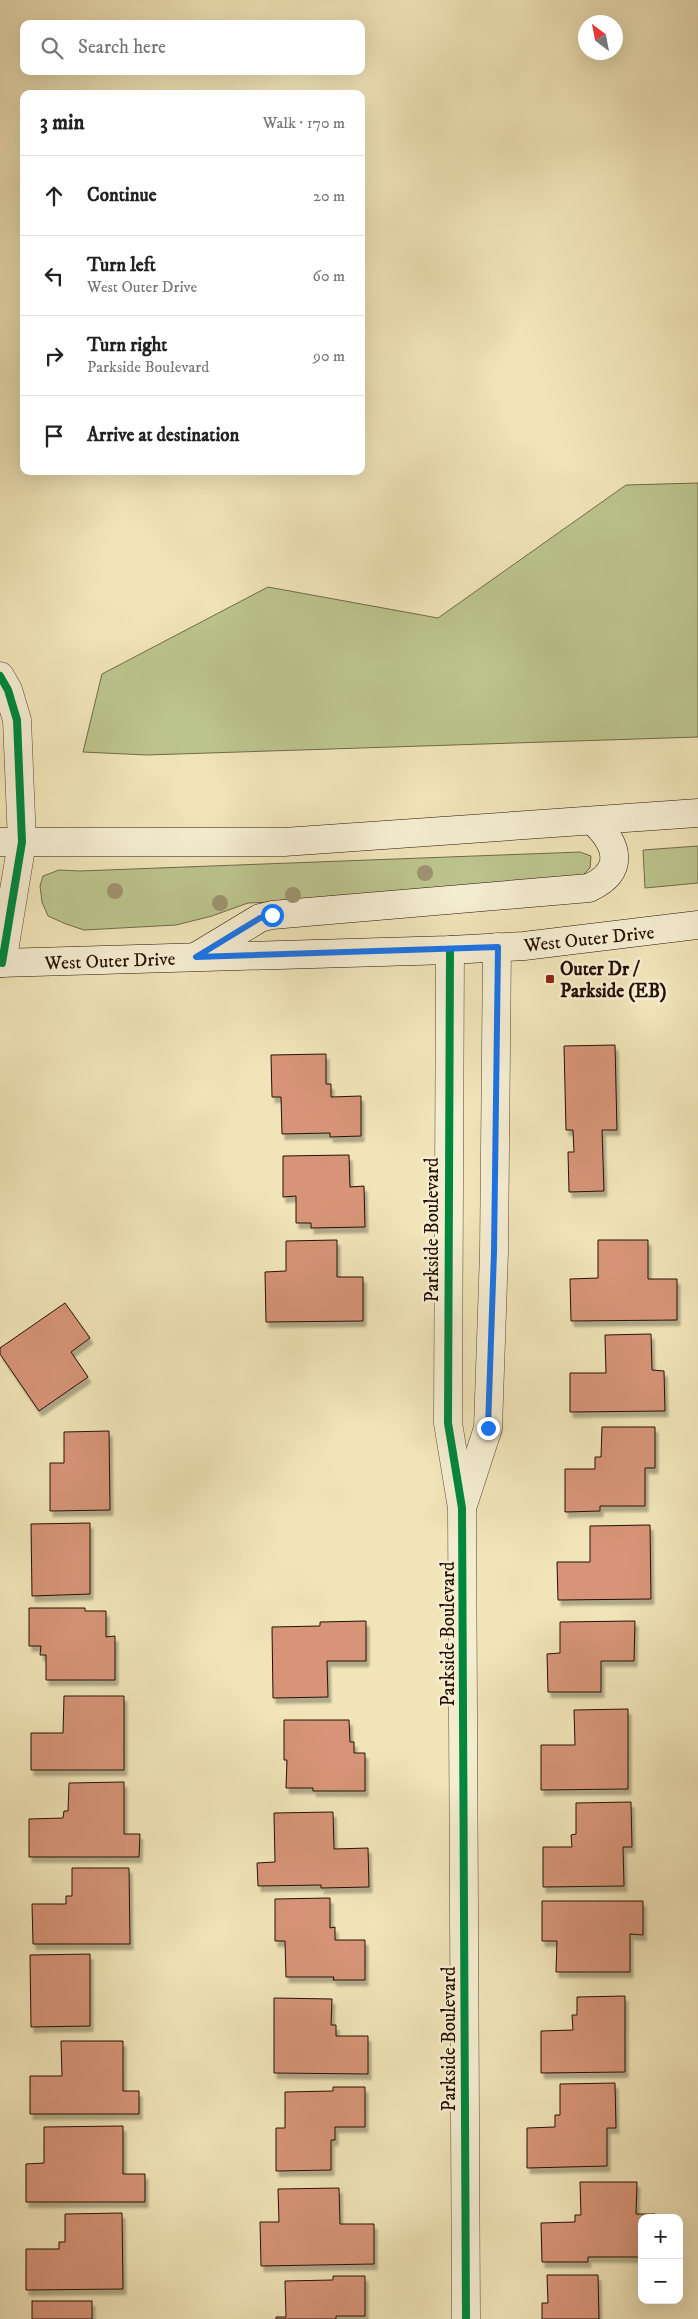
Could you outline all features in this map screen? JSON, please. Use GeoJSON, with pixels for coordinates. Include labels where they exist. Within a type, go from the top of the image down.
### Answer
{"type":"FeatureCollection","features":[{"type":"Feature","properties":{"kind":"street"},"geometry":{"type":"LineString","coordinates":[[0,676],[8,690],[18,720],[11,842],[1,961]]}},
{"type":"Feature","properties":{"kind":"street"},"geometry":{"type":"LineString","coordinates":[[11,842],[284,842],[698,813]]}},
{"type":"Feature","properties":{"kind":"street"},"geometry":{"type":"LineString","coordinates":[[196,957],[260,918],[272,915],[589,888],[601,883],[610,873],[614,859],[612,844],[605,832],[593,821]]}},
{"type":"Feature","properties":{"kind":"street","name":"West Outer Drive"},"geometry":{"type":"LineString","coordinates":[[1,961],[450,950],[498,947],[698,924]]}},
{"type":"Feature","properties":{"kind":"street","name":"Parkside Boulevard"},"geometry":{"type":"LineString","coordinates":[[462,1508],[488,1428],[494,1252],[498,947]]}},
{"type":"Feature","properties":{"kind":"street","name":"Parkside Boulevard"},"geometry":{"type":"LineString","coordinates":[[450,950],[448,1423],[462,1508],[466,2319]]}},
{"type":"Feature","properties":{"kind":"green space"},"geometry":{"type":"Polygon","coordinates":[[[698,483],[698,737],[147,755],[83,752],[102,674],[268,587],[438,618],[626,485],[698,483]]]}},
{"type":"Feature","properties":{"kind":"green space"},"geometry":{"type":"Polygon","coordinates":[[[698,846],[698,883],[645,888],[643,850],[698,846]]]}},
{"type":"Feature","properties":{"kind":"green space"},"geometry":{"type":"Polygon","coordinates":[[[580,852],[591,856],[590,868],[582,876],[302,901],[248,903],[212,916],[176,925],[84,930],[48,916],[42,902],[40,886],[43,876],[59,870],[80,871],[580,852]]]}},
{"type":"Feature","properties":{"kind":"building"},"geometry":{"type":"Polygon","coordinates":[[[615,1045],[617,1130],[602,1130],[604,1191],[569,1192],[568,1152],[574,1152],[573,1130],[566,1130],[564,1046],[615,1045]]]}},
{"type":"Feature","properties":{"kind":"building"},"geometry":{"type":"Polygon","coordinates":[[[326,1054],[326,1084],[331,1084],[331,1097],[361,1096],[361,1136],[330,1137],[330,1133],[282,1134],[281,1097],[272,1097],[271,1055],[326,1054]]]}},
{"type":"Feature","properties":{"kind":"building"},"geometry":{"type":"Polygon","coordinates":[[[349,1155],[350,1187],[364,1186],[365,1227],[311,1228],[311,1223],[296,1223],[296,1196],[283,1197],[283,1156],[349,1155]]]}},
{"type":"Feature","properties":{"kind":"building"},"geometry":{"type":"Polygon","coordinates":[[[337,1240],[337,1277],[363,1277],[363,1321],[266,1322],[265,1272],[286,1271],[286,1241],[337,1240]]]}},
{"type":"Feature","properties":{"kind":"building"},"geometry":{"type":"Polygon","coordinates":[[[598,1240],[648,1240],[648,1279],[677,1279],[677,1320],[571,1321],[570,1279],[598,1278],[598,1240]]]}},
{"type":"Feature","properties":{"kind":"building"},"geometry":{"type":"Polygon","coordinates":[[[65,1303],[90,1338],[71,1352],[88,1377],[39,1411],[0,1354],[0,1348],[65,1303]]]}},
{"type":"Feature","properties":{"kind":"building"},"geometry":{"type":"Polygon","coordinates":[[[651,1334],[652,1370],[664,1371],[665,1411],[570,1412],[570,1373],[606,1373],[605,1335],[651,1334]]]}},
{"type":"Feature","properties":{"kind":"building"},"geometry":{"type":"Polygon","coordinates":[[[602,1427],[655,1427],[655,1468],[645,1468],[645,1506],[600,1506],[600,1511],[565,1512],[565,1469],[595,1469],[595,1457],[601,1457],[602,1427]]]}},
{"type":"Feature","properties":{"kind":"building"},"geometry":{"type":"Polygon","coordinates":[[[109,1431],[110,1510],[50,1511],[50,1463],[64,1463],[64,1432],[109,1431]]]}},
{"type":"Feature","properties":{"kind":"building"},"geometry":{"type":"Polygon","coordinates":[[[90,1523],[90,1594],[32,1596],[31,1524],[90,1523]]]}},
{"type":"Feature","properties":{"kind":"building"},"geometry":{"type":"Polygon","coordinates":[[[650,1525],[651,1599],[558,1600],[557,1562],[590,1562],[590,1526],[650,1525]]]}},
{"type":"Feature","properties":{"kind":"building"},"geometry":{"type":"Polygon","coordinates":[[[29,1608],[85,1608],[85,1611],[106,1611],[106,1637],[115,1636],[115,1680],[46,1680],[46,1655],[40,1655],[41,1646],[29,1646],[29,1608]]]}},
{"type":"Feature","properties":{"kind":"building"},"geometry":{"type":"Polygon","coordinates":[[[366,1621],[366,1661],[327,1661],[328,1697],[273,1698],[272,1627],[320,1626],[320,1622],[366,1621]]]}},
{"type":"Feature","properties":{"kind":"building"},"geometry":{"type":"Polygon","coordinates":[[[635,1621],[634,1661],[601,1661],[601,1692],[548,1692],[547,1654],[560,1653],[560,1622],[635,1621]]]}},
{"type":"Feature","properties":{"kind":"building"},"geometry":{"type":"Polygon","coordinates":[[[64,1696],[124,1696],[124,1770],[31,1770],[31,1733],[63,1733],[64,1696]]]}},
{"type":"Feature","properties":{"kind":"building"},"geometry":{"type":"Polygon","coordinates":[[[628,1709],[628,1789],[541,1790],[541,1745],[575,1745],[574,1710],[628,1709]]]}},
{"type":"Feature","properties":{"kind":"building"},"geometry":{"type":"Polygon","coordinates":[[[284,1720],[349,1720],[350,1742],[354,1742],[354,1753],[365,1753],[365,1791],[313,1791],[313,1788],[286,1788],[287,1760],[284,1760],[284,1720]]]}},
{"type":"Feature","properties":{"kind":"building"},"geometry":{"type":"Polygon","coordinates":[[[124,1782],[124,1834],[140,1834],[139,1857],[29,1857],[29,1819],[63,1818],[64,1811],[68,1811],[69,1783],[124,1782]]]}},
{"type":"Feature","properties":{"kind":"building"},"geometry":{"type":"Polygon","coordinates":[[[631,1802],[632,1847],[623,1847],[624,1886],[543,1887],[543,1847],[572,1847],[571,1835],[576,1834],[576,1803],[631,1802]]]}},
{"type":"Feature","properties":{"kind":"building"},"geometry":{"type":"Polygon","coordinates":[[[333,1812],[334,1849],[368,1848],[369,1887],[321,1888],[321,1885],[258,1886],[257,1863],[275,1862],[274,1813],[333,1812]]]}},
{"type":"Feature","properties":{"kind":"building"},"geometry":{"type":"Polygon","coordinates":[[[72,1868],[129,1868],[130,1944],[33,1944],[32,1904],[66,1904],[66,1896],[72,1896],[72,1868]]]}},
{"type":"Feature","properties":{"kind":"building"},"geometry":{"type":"Polygon","coordinates":[[[330,1898],[330,1928],[335,1927],[335,1940],[365,1940],[365,1980],[333,1980],[334,1977],[286,1977],[285,1941],[275,1941],[275,1899],[330,1898]]]}},
{"type":"Feature","properties":{"kind":"building"},"geometry":{"type":"Polygon","coordinates":[[[542,1901],[643,1901],[643,1935],[630,1934],[630,1972],[556,1972],[557,1941],[542,1941],[542,1901]]]}},
{"type":"Feature","properties":{"kind":"building"},"geometry":{"type":"Polygon","coordinates":[[[90,1954],[90,2026],[31,2027],[30,1955],[90,1954]]]}},
{"type":"Feature","properties":{"kind":"building"},"geometry":{"type":"Polygon","coordinates":[[[625,1996],[625,2072],[541,2073],[541,2031],[573,2030],[572,2015],[577,2015],[577,1997],[625,1996]]]}},
{"type":"Feature","properties":{"kind":"building"},"geometry":{"type":"Polygon","coordinates":[[[274,1998],[332,1999],[331,2025],[336,2025],[336,2036],[368,2036],[368,2074],[274,2073],[274,1998]]]}},
{"type":"Feature","properties":{"kind":"building"},"geometry":{"type":"Polygon","coordinates":[[[61,2041],[123,2041],[123,2091],[139,2091],[139,2114],[30,2114],[30,2076],[62,2076],[61,2041]]]}},
{"type":"Feature","properties":{"kind":"building"},"geometry":{"type":"Polygon","coordinates":[[[615,2083],[616,2128],[607,2128],[607,2166],[527,2168],[527,2128],[555,2127],[555,2115],[560,2115],[560,2084],[615,2083]]]}},
{"type":"Feature","properties":{"kind":"building"},"geometry":{"type":"Polygon","coordinates":[[[333,2087],[365,2087],[365,2127],[335,2127],[335,2140],[331,2140],[331,2170],[276,2171],[276,2128],[285,2128],[285,2092],[333,2091],[333,2087]]]}},
{"type":"Feature","properties":{"kind":"building"},"geometry":{"type":"Polygon","coordinates":[[[123,2126],[123,2174],[145,2174],[145,2202],[26,2202],[26,2164],[44,2163],[44,2127],[123,2126]]]}},
{"type":"Feature","properties":{"kind":"building"},"geometry":{"type":"Polygon","coordinates":[[[580,2182],[637,2182],[638,2257],[588,2257],[588,2262],[542,2262],[541,2223],[575,2222],[575,2215],[581,2215],[580,2182]]]}},
{"type":"Feature","properties":{"kind":"building"},"geometry":{"type":"Polygon","coordinates":[[[339,2188],[340,2224],[374,2224],[374,2264],[261,2266],[260,2222],[279,2222],[278,2189],[339,2188]]]}},
{"type":"Feature","properties":{"kind":"building"},"geometry":{"type":"Polygon","coordinates":[[[122,2213],[123,2289],[26,2290],[26,2249],[59,2249],[59,2242],[65,2242],[65,2214],[122,2213]]]}},
{"type":"Feature","properties":{"kind":"building"},"geometry":{"type":"Polygon","coordinates":[[[547,2275],[598,2275],[599,2319],[542,2319],[542,2303],[548,2303],[547,2275]]]}},
{"type":"Feature","properties":{"kind":"building"},"geometry":{"type":"Polygon","coordinates":[[[333,2276],[365,2276],[365,2316],[336,2316],[336,2319],[276,2319],[276,2317],[286,2317],[285,2281],[333,2280],[333,2276]]]}},
{"type":"Feature","properties":{"kind":"building"},"geometry":{"type":"Polygon","coordinates":[[[32,2301],[92,2301],[92,2319],[32,2319],[32,2301]]]}},
{"type":"Feature","properties":{"kind":"cycle path"},"geometry":{"type":"LineString","coordinates":[[0,676],[8,690],[17,720],[22,842],[2,963]]}},
{"type":"Feature","properties":{"kind":"cycle path"},"geometry":{"type":"LineString","coordinates":[[450,950],[448,1423],[462,1508],[466,2319]]}},
{"type":"Feature","properties":{"kind":"place","name":"Outer Dr / Parkside (EB)"},"geometry":{"type":"Point","coordinates":[550,979]}},
{"type":"Feature","properties":{"kind":"route"},"geometry":{"type":"LineString","coordinates":[[272,915],[260,918],[196,957],[408,952],[498,947],[494,1252],[488,1428]]}}]}
